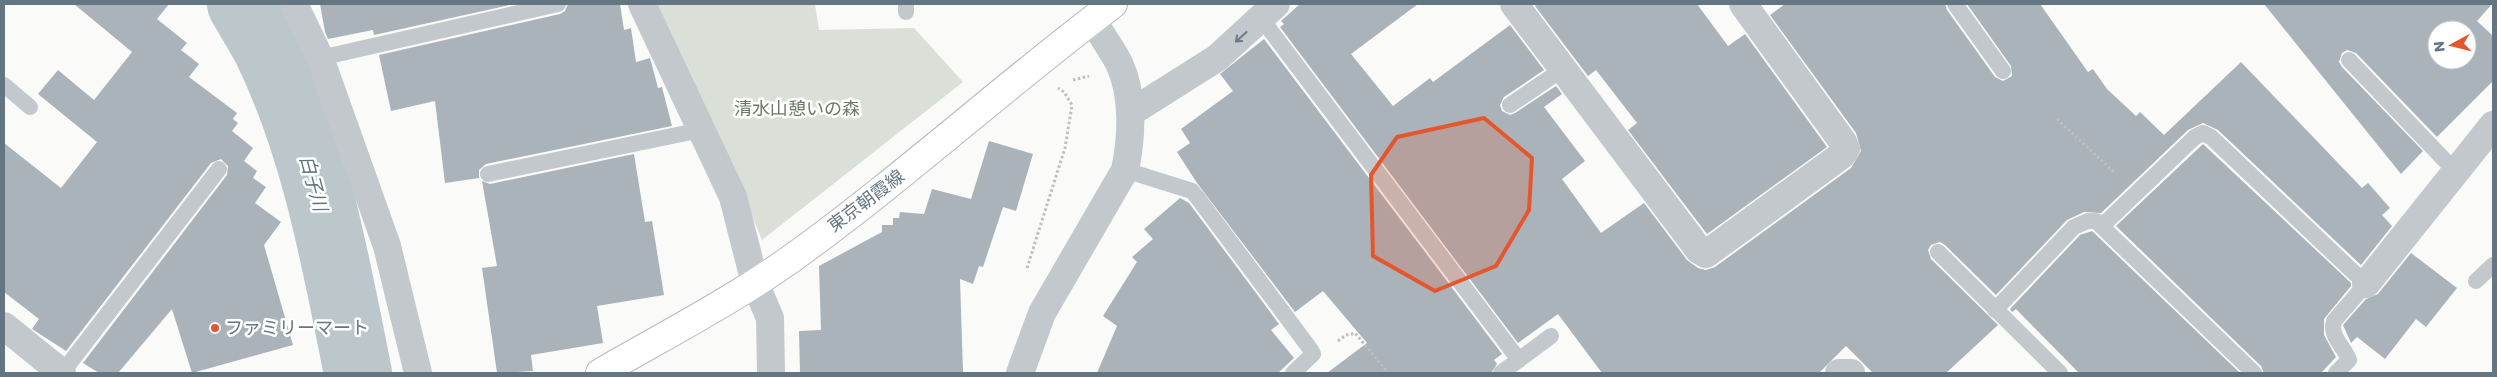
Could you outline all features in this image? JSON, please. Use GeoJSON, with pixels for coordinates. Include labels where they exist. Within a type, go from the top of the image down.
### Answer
{"type":"FeatureCollection","features":[{"type":"Feature","properties":{"kind":"main road","name":"東京朝霞線"},"geometry":{"type":"LineString","coordinates":[[600,373],[755,283],[792,258],[940,144],[1030,68],[1103,12]]}},
{"type":"Feature","properties":{"kind":"street"},"geometry":{"type":"LineString","coordinates":[[294,4],[320,58],[387,246],[418,373]]}},
{"type":"Feature","properties":{"kind":"street"},"geometry":{"type":"LineString","coordinates":[[642,4],[733,197],[755,283],[770,318],[771,373]]}},
{"type":"Feature","properties":{"kind":"street"},"geometry":{"type":"LineString","coordinates":[[1514,4],[1699,250],[1706,254],[1842,155],[1846,149],[1844,142],[1743,4]]}},
{"type":"Feature","properties":{"kind":"street"},"geometry":{"type":"LineString","coordinates":[[1130,113],[1217,58],[1269,11]]}},
{"type":"Feature","properties":{"kind":"street"},"geometry":{"type":"LineString","coordinates":[[1020,373],[1042,313],[1124,170],[1130,149],[1130,113],[1119,64],[1103,12]]}},
{"type":"Feature","properties":{"kind":"street"},"geometry":{"type":"LineString","coordinates":[[2366,284],[2493,125]]}},
{"type":"Feature","properties":{"kind":"street"},"geometry":{"type":"LineString","coordinates":[[4,327],[62,373]]}},
{"type":"Feature","properties":{"kind":"street"},"geometry":{"type":"LineString","coordinates":[[1840,373],[1851,373]]}},
{"type":"Feature","properties":{"kind":"lane"},"geometry":{"type":"LineString","coordinates":[[320,58],[558,4]]}},
{"type":"Feature","properties":{"kind":"lane"},"geometry":{"type":"LineString","coordinates":[[1955,4],[2004,71]]}},
{"type":"Feature","properties":{"kind":"lane"},"geometry":{"type":"LineString","coordinates":[[1269,11],[1519,360]]}},
{"type":"Feature","properties":{"kind":"lane"},"geometry":{"type":"LineString","coordinates":[[2349,60],[2456,172]]}},
{"type":"Feature","properties":{"kind":"lane"},"geometry":{"type":"LineString","coordinates":[[1510,105],[1563,70]]}},
{"type":"Feature","properties":{"kind":"lane"},"geometry":{"type":"LineString","coordinates":[[4,85],[30,107]]}},
{"type":"Feature","properties":{"kind":"lane"},"geometry":{"type":"LineString","coordinates":[[488,174],[701,130]]}},
{"type":"Feature","properties":{"kind":"lane"},"geometry":{"type":"LineString","coordinates":[[2103,225],[2195,137],[2203,133],[2211,137],[2366,284],[2334,320],[2331,328],[2349,360],[2336,373]]}},
{"type":"Feature","properties":{"kind":"lane"},"geometry":{"type":"LineString","coordinates":[[62,373],[219,169]]}},
{"type":"Feature","properties":{"kind":"lane"},"geometry":{"type":"LineString","coordinates":[[1124,170],[1192,191],[1313,354],[1293,373]]}},
{"type":"Feature","properties":{"kind":"lane"},"geometry":{"type":"LineString","coordinates":[[1996,310],[2074,227],[2088,221],[2096,221],[2103,225],[2254,373]]}},
{"type":"Feature","properties":{"kind":"lane"},"geometry":{"type":"LineString","coordinates":[[1938,252],[2060,373]]}},
{"type":"Feature","properties":{"kind":"lane"},"geometry":{"type":"LineString","coordinates":[[2476,281],[2493,265]]}},
{"type":"Feature","properties":{"kind":"lane"},"geometry":{"type":"LineString","coordinates":[[1501,373],[1551,336]]}},
{"type":"Feature","properties":{"kind":"path"},"geometry":{"type":"LineString","coordinates":[[1070,81],[1094,75]]}},
{"type":"Feature","properties":{"kind":"path"},"geometry":{"type":"LineString","coordinates":[[1026,270],[1066,148],[1072,105],[1064,92],[1053,85],[1062,83]]}},
{"type":"Feature","properties":{"kind":"path"},"geometry":{"type":"LineString","coordinates":[[2057,119],[2136,193]]}},
{"type":"Feature","properties":{"kind":"path"},"geometry":{"type":"LineString","coordinates":[[1313,354],[1320,355],[1346,335],[1355,333],[1388,373]]}},
{"type":"Feature","properties":{"kind":"highlighted area"},"geometry":{"type":"Polygon","coordinates":[[[1484,118],[1532,158],[1529,210],[1496,266],[1435,291],[1373,256],[1371,175],[1397,137],[1484,118]]]}},
{"type":"Feature","properties":{"kind":"green space","name":"清水山憩いの森"},"geometry":{"type":"Polygon","coordinates":[[[656,4],[815,4],[819,30],[914,28],[963,82],[762,240],[711,119],[656,4]]]}},
{"type":"Feature","properties":{"kind":"building"},"geometry":{"type":"Polygon","coordinates":[[[74,4],[169,4],[157,19],[187,43],[181,50],[199,64],[189,77],[237,113],[233,119],[238,123],[232,131],[253,148],[244,161],[257,171],[253,178],[266,187],[255,203],[281,222],[264,245],[293,345],[192,373],[172,309],[118,373],[99,373],[83,363],[227,175],[228,166],[221,159],[211,163],[66,351],[32,329],[39,319],[4,292],[4,143],[61,188],[97,142],[38,94],[58,70],[94,100],[132,52],[74,4]]]}},
{"type":"Feature","properties":{"kind":"building"},"geometry":{"type":"Polygon","coordinates":[[[320,4],[514,4],[374,35],[373,30],[328,39],[320,4]]]}},
{"type":"Feature","properties":{"kind":"building"},"geometry":{"type":"Polygon","coordinates":[[[568,4],[620,4],[624,30],[631,28],[636,62],[650,58],[658,88],[662,87],[672,126],[486,164],[479,170],[479,178],[445,183],[435,101],[391,111],[379,55],[560,14],[565,11],[568,4]]]}},
{"type":"Feature","properties":{"kind":"building"},"geometry":{"type":"Polygon","coordinates":[[[1300,4],[1418,4],[1351,54],[1393,106],[1430,78],[1433,82],[1510,25],[1544,70],[1504,97],[1500,105],[1502,111],[1510,115],[1515,113],[1556,86],[1562,94],[1544,107],[1585,161],[1562,179],[1601,233],[1644,203],[1687,260],[1698,268],[1706,270],[1715,267],[1851,168],[1861,151],[1856,133],[1770,15],[1785,4],[1945,4],[1947,10],[1995,77],[2003,81],[2012,76],[2011,66],[1967,4],[2040,4],[2088,72],[2093,69],[2107,89],[2136,116],[2140,112],[2164,135],[2241,62],[2362,188],[2368,183],[2390,208],[2382,215],[2392,226],[2361,265],[2218,130],[2203,123],[2188,130],[2101,213],[2084,212],[2067,220],[1996,295],[1945,245],[1940,242],[1931,245],[1928,250],[1931,259],[1998,325],[1946,373],[1873,373],[1846,346],[1819,373],[1602,373],[1558,314],[1518,343],[1280,27],[1284,24],[1281,21],[1300,4]]]}},
{"type":"Feature","properties":{"kind":"building"},"geometry":{"type":"Polygon","coordinates":[[[1538,4],[1697,4],[1728,46],[1745,34],[1827,147],[1707,234],[1628,130],[1637,123],[1596,70],[1588,76],[1535,6],[1538,4]]]}},
{"type":"Feature","properties":{"kind":"building"},"geometry":{"type":"Polygon","coordinates":[[[2264,4],[2492,4],[2477,21],[2493,36],[2493,81],[2437,137],[2356,53],[2347,50],[2342,53],[2339,62],[2342,67],[2423,151],[2401,174],[2264,4]]]}},
{"type":"Feature","properties":{"kind":"building"},"geometry":{"type":"Polygon","coordinates":[[[1264,39],[1502,354],[1494,360],[1497,364],[1491,373],[1327,373],[1367,343],[1323,291],[1295,312],[1197,183],[1177,152],[1190,143],[1181,129],[1233,91],[1220,74],[1264,39]]]}},
{"type":"Feature","properties":{"kind":"building"},"geometry":{"type":"Polygon","coordinates":[[[989,141],[1033,154],[1016,211],[1003,207],[983,267],[979,266],[973,284],[960,279],[963,373],[800,373],[799,331],[821,330],[819,266],[882,232],[882,225],[893,225],[893,218],[899,218],[900,212],[924,214],[932,189],[971,199],[989,141]]]}},
{"type":"Feature","properties":{"kind":"building"},"geometry":{"type":"Polygon","coordinates":[[[2203,144],[2351,283],[2351,286],[2324,319],[2324,335],[2336,357],[2321,373],[2264,373],[2261,366],[2116,226],[2203,144]]]}},
{"type":"Feature","properties":{"kind":"building"},"geometry":{"type":"Polygon","coordinates":[[[634,154],[645,222],[652,221],[664,295],[597,306],[603,343],[531,355],[533,371],[497,373],[482,268],[497,266],[482,181],[490,184],[634,154]]]}},
{"type":"Feature","properties":{"kind":"building"},"geometry":{"type":"Polygon","coordinates":[[[1180,198],[1189,203],[1279,324],[1271,330],[1294,358],[1278,373],[1097,373],[1117,326],[1103,316],[1137,262],[1132,257],[1153,239],[1144,229],[1180,198]]]}},
{"type":"Feature","properties":{"kind":"building"},"geometry":{"type":"Polygon","coordinates":[[[2092,231],[2240,373],[2079,373],[2016,309],[2012,312],[2010,309],[2080,235],[2092,231]]]}},
{"type":"Feature","properties":{"kind":"building"},"geometry":{"type":"Polygon","coordinates":[[[2411,253],[2457,288],[2426,327],[2416,319],[2385,359],[2357,337],[2351,343],[2343,325],[2366,299],[2378,294],[2411,253]]]}},
{"type":"Feature","properties":{"kind":"waterway","name":"白子川"},"geometry":{"type":"LineString","coordinates":[[241,4],[266,47],[298,125],[322,207],[358,373]]}},
{"type":"Feature","properties":{"kind":"place","name":"ファミリーマート"},"geometry":{"type":"Point","coordinates":[215,328]}}]}
